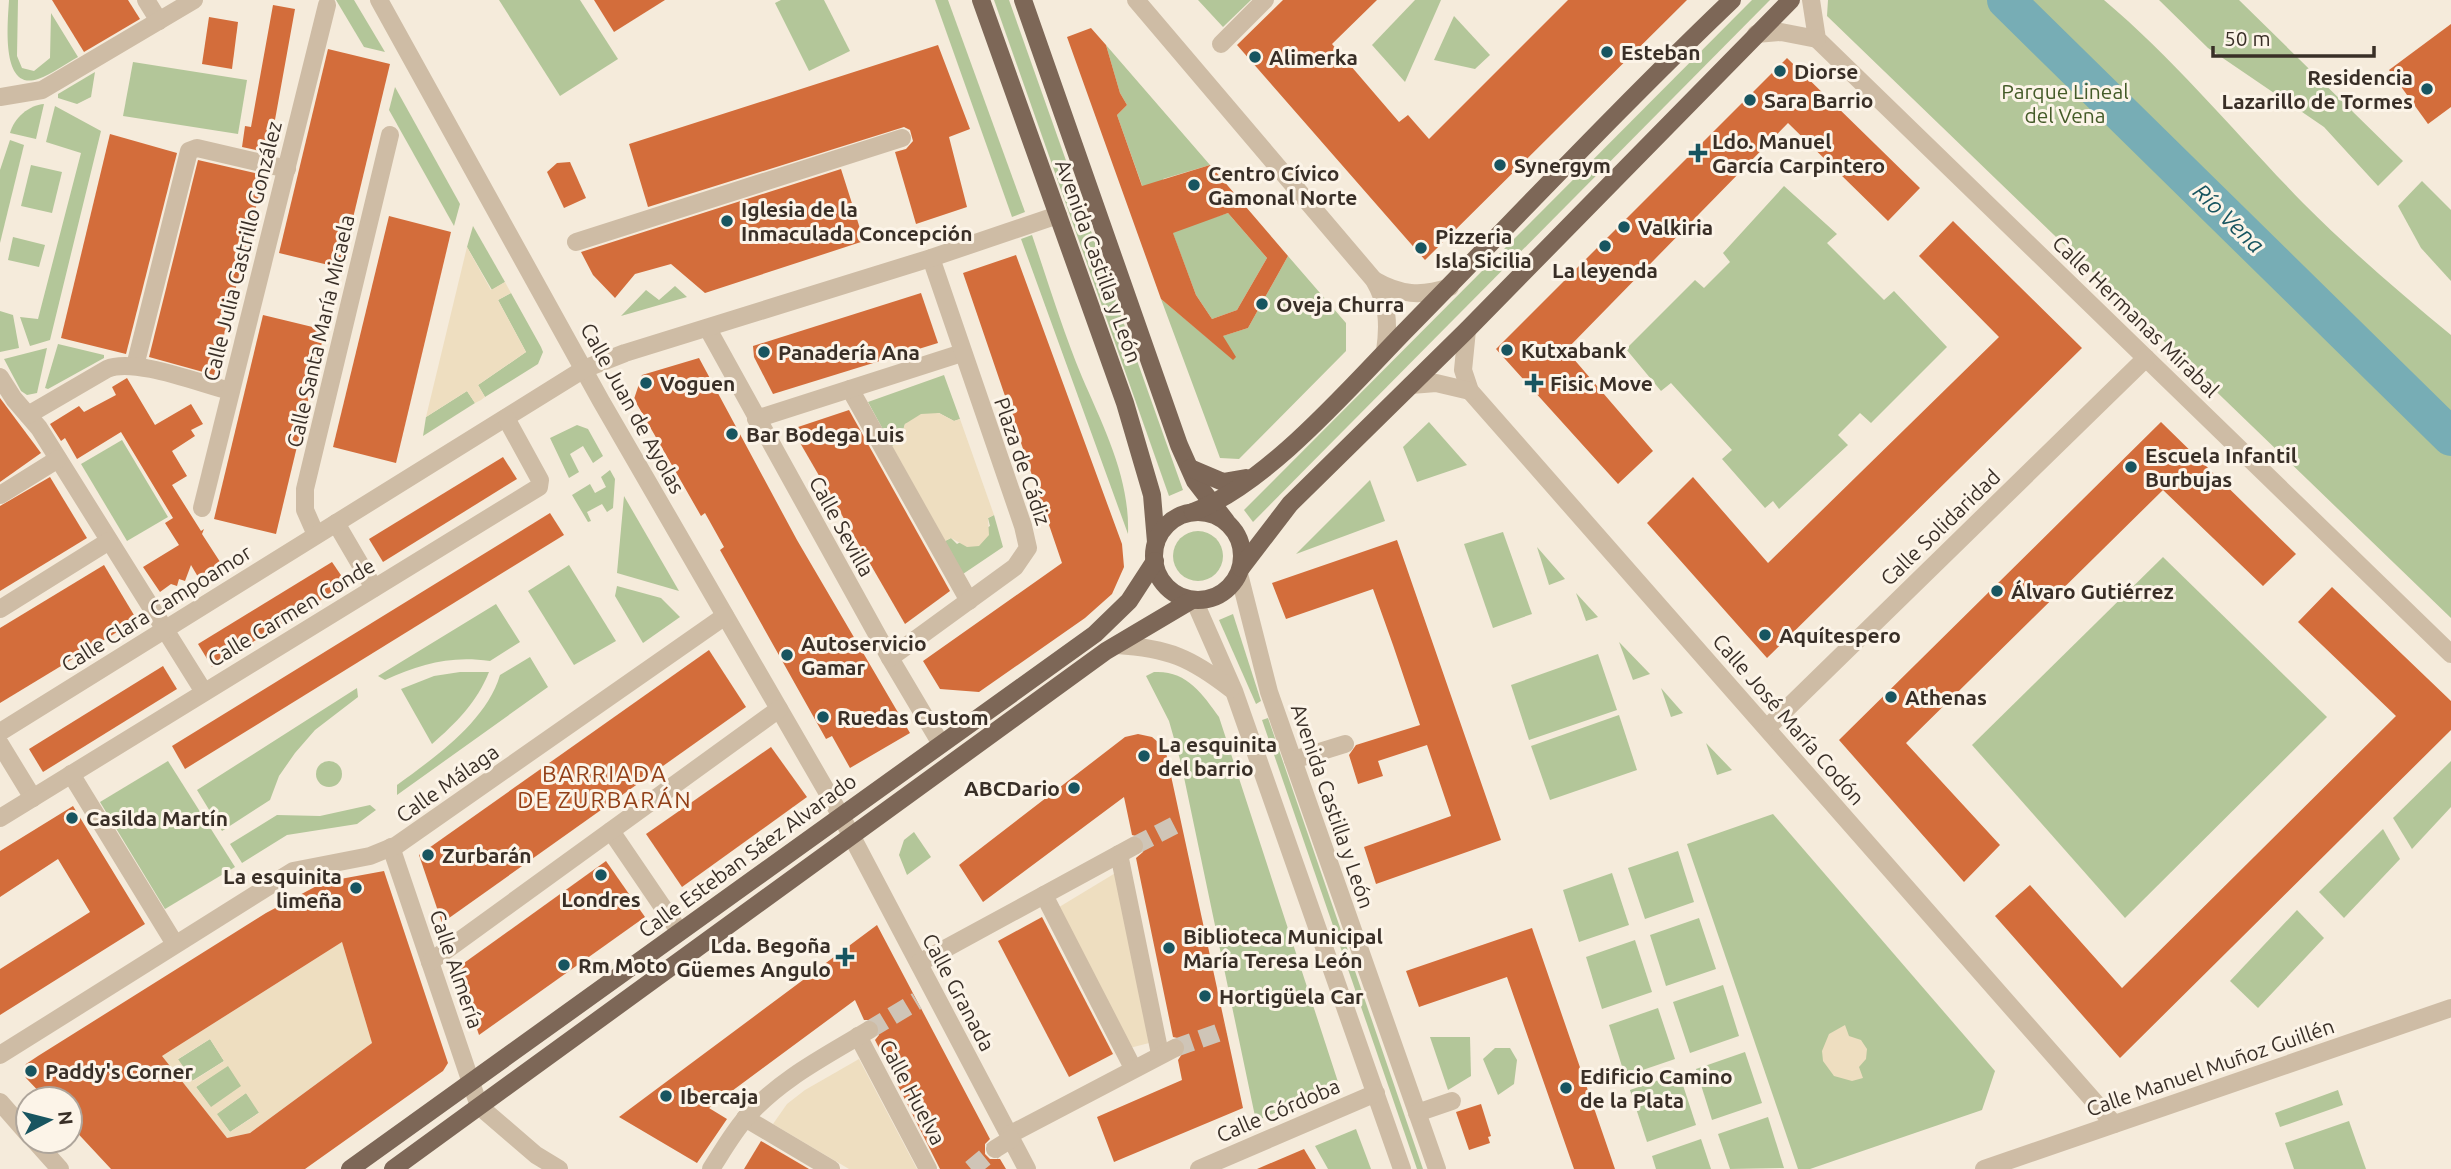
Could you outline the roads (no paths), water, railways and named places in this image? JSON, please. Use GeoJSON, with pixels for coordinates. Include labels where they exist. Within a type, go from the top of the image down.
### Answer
{"type":"FeatureCollection","features":[{"type":"Feature","properties":{"kind":"main road","name":"Avenida Castilla y León"},"geometry":{"type":"LineString","coordinates":[[981,0],[1125,402],[1152,495],[1156,542]]}},
{"type":"Feature","properties":{"kind":"main road","name":"Avenida Castilla y León"},"geometry":{"type":"LineString","coordinates":[[1023,0],[1190,468],[1212,505],[1226,521]]}},
{"type":"Feature","properties":{"kind":"main road"},"geometry":{"type":"LineString","coordinates":[[393,1169],[1117,645],[1193,600],[1220,594],[1290,505],[1467,330],[1791,0]]}},
{"type":"Feature","properties":{"kind":"main road"},"geometry":{"type":"LineString","coordinates":[[1193,600],[1177,595],[1165,584],[1155,561],[1156,542],[1171,521],[1212,505],[1259,474],[1450,287],[1730,1]]}},
{"type":"Feature","properties":{"kind":"main road"},"geometry":{"type":"LineString","coordinates":[[1190,468],[1223,482],[1259,474]]}},
{"type":"Feature","properties":{"kind":"main road"},"geometry":{"type":"LineString","coordinates":[[1193,512],[1210,513],[1226,521],[1240,542],[1240,571]]}},
{"type":"Feature","properties":{"kind":"main road","name":"Calle Esteban Sáez Alvarado"},"geometry":{"type":"LineString","coordinates":[[351,1169],[1095,634],[1129,601],[1155,561]]}},
{"type":"Feature","properties":{"kind":"street"},"geometry":{"type":"LineString","coordinates":[[146,0],[159,21]]}},
{"type":"Feature","properties":{"kind":"street"},"geometry":{"type":"LineString","coordinates":[[0,97],[30,95],[42,90],[194,0]]}},
{"type":"Feature","properties":{"kind":"street","name":"Calle Juan de Ayolas"},"geometry":{"type":"LineString","coordinates":[[379,0],[584,369],[852,836]]}},
{"type":"Feature","properties":{"kind":"street"},"geometry":{"type":"LineString","coordinates":[[1136,0],[1374,279],[1386,305],[1388,319],[1385,351]]}},
{"type":"Feature","properties":{"kind":"street"},"geometry":{"type":"LineString","coordinates":[[1221,44],[1265,0]]}},
{"type":"Feature","properties":{"kind":"street"},"geometry":{"type":"LineString","coordinates":[[1756,34],[1781,32],[1817,39],[1811,0]]}},
{"type":"Feature","properties":{"kind":"street","name":"Calle Julia Castrillo González"},"geometry":{"type":"LineString","coordinates":[[202,509],[327,5]]}},
{"type":"Feature","properties":{"kind":"street","name":"Calle Hermanas Mirabal"},"geometry":{"type":"LineString","coordinates":[[1817,39],[2451,654]]}},
{"type":"Feature","properties":{"kind":"street","name":"Calle Santa María Micaela"},"geometry":{"type":"LineString","coordinates":[[316,536],[305,510],[305,489],[390,135]]}},
{"type":"Feature","properties":{"kind":"street"},"geometry":{"type":"LineString","coordinates":[[576,242],[902,138]]}},
{"type":"Feature","properties":{"kind":"street"},"geometry":{"type":"LineString","coordinates":[[135,366],[189,151],[197,148],[287,169]]}},
{"type":"Feature","properties":{"kind":"street","name":"Calle Clara Campoamor"},"geometry":{"type":"LineString","coordinates":[[0,732],[584,369],[625,353],[931,258],[1058,215]]}},
{"type":"Feature","properties":{"kind":"street","name":"Plaza de Cádiz"},"geometry":{"type":"LineString","coordinates":[[890,658],[1015,567],[1028,548],[1023,526],[931,258]]}},
{"type":"Feature","properties":{"kind":"street"},"geometry":{"type":"LineString","coordinates":[[1374,279],[1402,293],[1417,295],[1450,287]]}},
{"type":"Feature","properties":{"kind":"street","name":"Calle Sevilla"},"geometry":{"type":"LineString","coordinates":[[708,329],[890,658],[941,744]]}},
{"type":"Feature","properties":{"kind":"street"},"geometry":{"type":"LineString","coordinates":[[1411,385],[1436,383],[1470,391],[1464,370],[1467,330]]}},
{"type":"Feature","properties":{"kind":"street"},"geometry":{"type":"LineString","coordinates":[[756,419],[962,353]]}},
{"type":"Feature","properties":{"kind":"street","name":"Calle Solidaridad"},"geometry":{"type":"LineString","coordinates":[[1767,728],[2146,358]]}},
{"type":"Feature","properties":{"kind":"street"},"geometry":{"type":"LineString","coordinates":[[28,415],[111,366],[135,366],[230,391]]}},
{"type":"Feature","properties":{"kind":"street"},"geometry":{"type":"LineString","coordinates":[[0,377],[58,459],[204,692]]}},
{"type":"Feature","properties":{"kind":"street"},"geometry":{"type":"LineString","coordinates":[[850,389],[969,601]]}},
{"type":"Feature","properties":{"kind":"street","name":"Calle José María Codón"},"geometry":{"type":"LineString","coordinates":[[1470,391],[2114,1124]]}},
{"type":"Feature","properties":{"kind":"street","name":"Calle Carmen Conde"},"geometry":{"type":"LineString","coordinates":[[0,818],[538,487],[540,480],[506,418]]}},
{"type":"Feature","properties":{"kind":"street"},"geometry":{"type":"LineString","coordinates":[[0,495],[58,459]]}},
{"type":"Feature","properties":{"kind":"street"},"geometry":{"type":"LineString","coordinates":[[336,523],[374,588]]}},
{"type":"Feature","properties":{"kind":"street"},"geometry":{"type":"LineString","coordinates":[[0,609],[109,541]]}},
{"type":"Feature","properties":{"kind":"street","name":"Avenida Castilla y León"},"geometry":{"type":"LineString","coordinates":[[1240,571],[1253,638],[1293,760],[1437,1169]]}},
{"type":"Feature","properties":{"kind":"street"},"geometry":{"type":"LineString","coordinates":[[1193,600],[1234,691],[1402,1169]]}},
{"type":"Feature","properties":{"kind":"street","name":"Calle Málaga"},"geometry":{"type":"LineString","coordinates":[[0,1055],[293,871],[370,856],[391,847],[725,616]]}},
{"type":"Feature","properties":{"kind":"street"},"geometry":{"type":"LineString","coordinates":[[1117,645],[1177,654],[1199,665],[1234,691]]}},
{"type":"Feature","properties":{"kind":"street"},"geometry":{"type":"LineString","coordinates":[[430,962],[779,709]]}},
{"type":"Feature","properties":{"kind":"street"},"geometry":{"type":"LineString","coordinates":[[0,744],[33,798]]}},
{"type":"Feature","properties":{"kind":"street"},"geometry":{"type":"LineString","coordinates":[[1293,760],[1345,744]]}},
{"type":"Feature","properties":{"kind":"street"},"geometry":{"type":"LineString","coordinates":[[71,774],[175,944]]}},
{"type":"Feature","properties":{"kind":"street"},"geometry":{"type":"LineString","coordinates":[[611,831],[679,931]]}},
{"type":"Feature","properties":{"kind":"street","name":"Calle Granada"},"geometry":{"type":"LineString","coordinates":[[852,836],[1027,1169]]}},
{"type":"Feature","properties":{"kind":"street","name":"Calle Almería"},"geometry":{"type":"LineString","coordinates":[[391,847],[479,1106]]}},
{"type":"Feature","properties":{"kind":"street"},"geometry":{"type":"LineString","coordinates":[[919,964],[1127,850],[1168,1051],[1010,1137],[995,1149]]}},
{"type":"Feature","properties":{"kind":"street"},"geometry":{"type":"LineString","coordinates":[[1044,895],[1133,1068]]}},
{"type":"Feature","properties":{"kind":"street"},"geometry":{"type":"LineString","coordinates":[[917,1001],[933,992]]}},
{"type":"Feature","properties":{"kind":"street","name":"Calle Manuel Muñoz Guillén"},"geometry":{"type":"LineString","coordinates":[[1984,1169],[2451,1008]]}},
{"type":"Feature","properties":{"kind":"street","name":"Calle Huelva"},"geometry":{"type":"LineString","coordinates":[[711,1169],[745,1118],[793,1076],[864,1033],[928,1169]]}},
{"type":"Feature","properties":{"kind":"street","name":"Calle Córdoba"},"geometry":{"type":"LineString","coordinates":[[1199,1169],[1376,1093]]}},
{"type":"Feature","properties":{"kind":"street"},"geometry":{"type":"LineString","coordinates":[[1417,1113],[1452,1101]]}},
{"type":"Feature","properties":{"kind":"street"},"geometry":{"type":"LineString","coordinates":[[0,1102],[14,1118]]}},
{"type":"Feature","properties":{"kind":"street"},"geometry":{"type":"LineString","coordinates":[[479,1106],[536,1155],[559,1169]]}},
{"type":"Feature","properties":{"kind":"street"},"geometry":{"type":"LineString","coordinates":[[745,1118],[831,1169]]}},
{"type":"Feature","properties":{"kind":"street"},"geometry":{"type":"LineString","coordinates":[[48,1155],[60,1169]]}},
{"type":"Feature","properties":{"kind":"waterway","name":"Río Vena"},"geometry":{"type":"LineString","coordinates":[[2006,0],[2451,437]]}},
{"type":"Feature","properties":{"kind":"tunnel"},"geometry":{"type":"LineString","coordinates":[[1134,846],[1181,822]]}},
{"type":"Feature","properties":{"kind":"tunnel"},"geometry":{"type":"LineString","coordinates":[[869,1030],[917,1001]]}},
{"type":"Feature","properties":{"kind":"tunnel"},"geometry":{"type":"LineString","coordinates":[[1175,1048],[1226,1030]]}},
{"type":"Feature","properties":{"kind":"tunnel"},"geometry":{"type":"LineString","coordinates":[[971,1169],[995,1149]]}},
{"type":"Feature","properties":{"kind":"place","name":"Esteban"},"geometry":{"type":"Point","coordinates":[1607,52]}},
{"type":"Feature","properties":{"kind":"place","name":"Alimerka"},"geometry":{"type":"Point","coordinates":[1255,57]}},
{"type":"Feature","properties":{"kind":"place","name":"Diorse"},"geometry":{"type":"Point","coordinates":[1780,71]}},
{"type":"Feature","properties":{"kind":"place","name":"Residencia Lazarillo de Tormes"},"geometry":{"type":"Point","coordinates":[2427,89]}},
{"type":"Feature","properties":{"kind":"place","name":"Sara Barrio"},"geometry":{"type":"Point","coordinates":[1750,100]}},
{"type":"Feature","properties":{"kind":"place","name":"Ldo. Manuel García Carpintero"},"geometry":{"type":"Point","coordinates":[1698,153]}},
{"type":"Feature","properties":{"kind":"place","name":"Synergym"},"geometry":{"type":"Point","coordinates":[1500,165]}},
{"type":"Feature","properties":{"kind":"place","name":"Centro Cívico Gamonal Norte"},"geometry":{"type":"Point","coordinates":[1194,185]}},
{"type":"Feature","properties":{"kind":"place","name":"Iglesia de la Inmaculada Concepción"},"geometry":{"type":"Point","coordinates":[727,221]}},
{"type":"Feature","properties":{"kind":"place","name":"Valkiria"},"geometry":{"type":"Point","coordinates":[1624,227]}},
{"type":"Feature","properties":{"kind":"place","name":"La leyenda"},"geometry":{"type":"Point","coordinates":[1605,246]}},
{"type":"Feature","properties":{"kind":"place","name":"Pizzeria Isla Sicilia"},"geometry":{"type":"Point","coordinates":[1421,248]}},
{"type":"Feature","properties":{"kind":"place","name":"Oveja Churra"},"geometry":{"type":"Point","coordinates":[1262,304]}},
{"type":"Feature","properties":{"kind":"place","name":"Kutxabank"},"geometry":{"type":"Point","coordinates":[1507,350]}},
{"type":"Feature","properties":{"kind":"place","name":"Panadería Ana"},"geometry":{"type":"Point","coordinates":[764,352]}},
{"type":"Feature","properties":{"kind":"place","name":"Voguen"},"geometry":{"type":"Point","coordinates":[646,383]}},
{"type":"Feature","properties":{"kind":"place","name":"Fisic Move"},"geometry":{"type":"Point","coordinates":[1534,383]}},
{"type":"Feature","properties":{"kind":"place","name":"Bar Bodega Luis"},"geometry":{"type":"Point","coordinates":[732,434]}},
{"type":"Feature","properties":{"kind":"place","name":"Escuela Infantil Burbujas"},"geometry":{"type":"Point","coordinates":[2131,467]}},
{"type":"Feature","properties":{"kind":"place","name":"Álvaro Gutiérrez"},"geometry":{"type":"Point","coordinates":[1997,591]}},
{"type":"Feature","properties":{"kind":"place","name":"Aquítespero"},"geometry":{"type":"Point","coordinates":[1765,635]}},
{"type":"Feature","properties":{"kind":"place","name":"Autoservicio Gamar"},"geometry":{"type":"Point","coordinates":[787,655]}},
{"type":"Feature","properties":{"kind":"place","name":"Athenas"},"geometry":{"type":"Point","coordinates":[1891,697]}},
{"type":"Feature","properties":{"kind":"place","name":"Ruedas Custom"},"geometry":{"type":"Point","coordinates":[823,717]}},
{"type":"Feature","properties":{"kind":"place","name":"La esquinita del barrio"},"geometry":{"type":"Point","coordinates":[1144,756]}},
{"type":"Feature","properties":{"kind":"place","name":"ABCDario"},"geometry":{"type":"Point","coordinates":[1074,788]}},
{"type":"Feature","properties":{"kind":"place","name":"Casilda Martín"},"geometry":{"type":"Point","coordinates":[72,818]}},
{"type":"Feature","properties":{"kind":"place","name":"Zurbarán"},"geometry":{"type":"Point","coordinates":[428,855]}},
{"type":"Feature","properties":{"kind":"place","name":"Londres"},"geometry":{"type":"Point","coordinates":[601,875]}},
{"type":"Feature","properties":{"kind":"place","name":"La esquinita limeña"},"geometry":{"type":"Point","coordinates":[356,888]}},
{"type":"Feature","properties":{"kind":"place","name":"Biblioteca Municipal María Teresa León"},"geometry":{"type":"Point","coordinates":[1169,948]}},
{"type":"Feature","properties":{"kind":"place","name":"Lda. Begoña Güemes Angulo"},"geometry":{"type":"Point","coordinates":[845,957]}},
{"type":"Feature","properties":{"kind":"place","name":"Rm Moto"},"geometry":{"type":"Point","coordinates":[564,965]}},
{"type":"Feature","properties":{"kind":"place","name":"Hortigüela Car"},"geometry":{"type":"Point","coordinates":[1205,996]}},
{"type":"Feature","properties":{"kind":"place","name":"Paddy's Corner"},"geometry":{"type":"Point","coordinates":[31,1071]}},
{"type":"Feature","properties":{"kind":"place","name":"Edificio Camino de la Plata"},"geometry":{"type":"Point","coordinates":[1566,1088]}},
{"type":"Feature","properties":{"kind":"place","name":"Ibercaja"},"geometry":{"type":"Point","coordinates":[666,1096]}},
{"type":"Feature","properties":{"kind":"district","name":"BARRIADA DE ZURBARÁN"},"geometry":{"type":"Point","coordinates":[605,786]}},
{"type":"Feature","properties":{"kind":"park label","name":"Parque Lineal del Vena"},"geometry":{"type":"Point","coordinates":[2065,103]}}]}
